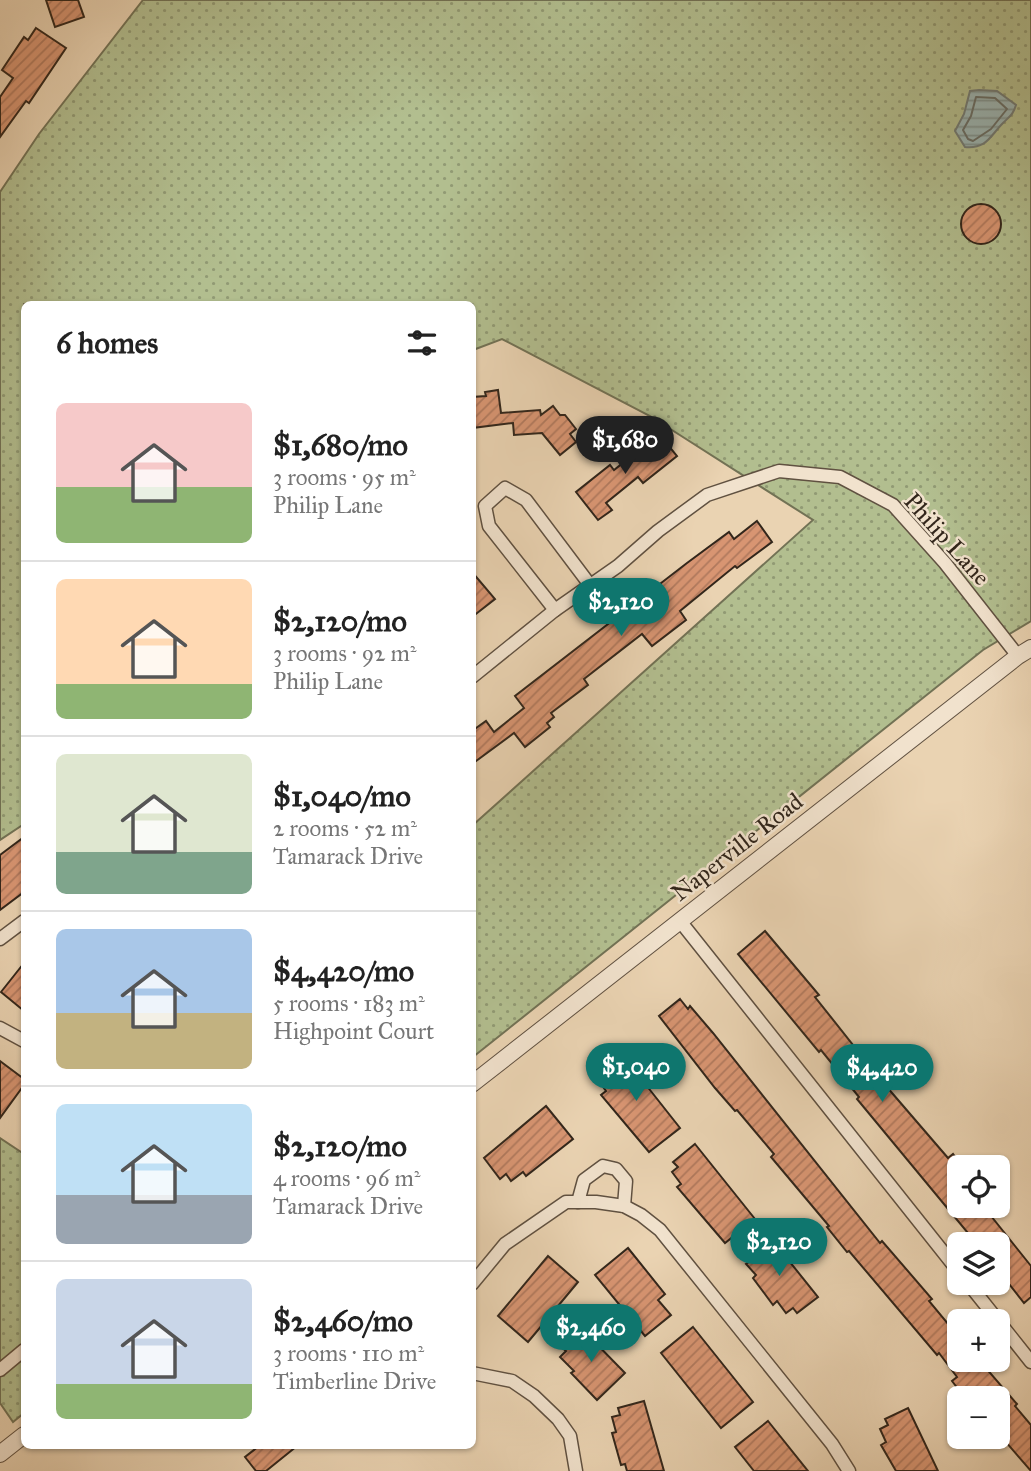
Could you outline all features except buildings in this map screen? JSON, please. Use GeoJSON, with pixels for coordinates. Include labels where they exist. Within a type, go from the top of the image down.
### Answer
{"type":"FeatureCollection","features":[{"type":"Feature","properties":{"kind":"street","name":"Philip Lane"},"geometry":{"type":"LineString","coordinates":[[476,674],[707,495],[779,471],[839,477],[893,505],[1024,652]]}},
{"type":"Feature","properties":{"kind":"street"},"geometry":{"type":"LineString","coordinates":[[555,610],[489,526],[485,506],[506,488],[526,500],[590,585]]}},
{"type":"Feature","properties":{"kind":"street","name":"Naperville Road"},"geometry":{"type":"LineString","coordinates":[[476,1081],[1024,652]]}},
{"type":"Feature","properties":{"kind":"street"},"geometry":{"type":"LineString","coordinates":[[680,921],[947,1257]]}},
{"type":"Feature","properties":{"kind":"street"},"geometry":{"type":"LineString","coordinates":[[0,939],[21,923]]}},
{"type":"Feature","properties":{"kind":"street"},"geometry":{"type":"LineString","coordinates":[[0,1028],[21,1039]]}},
{"type":"Feature","properties":{"kind":"street"},"geometry":{"type":"LineString","coordinates":[[578,1202],[584,1180],[603,1166],[616,1169],[626,1181],[624,1206]]}},
{"type":"Feature","properties":{"kind":"street"},"geometry":{"type":"LineString","coordinates":[[476,1279],[505,1244],[566,1202],[624,1206],[660,1230],[832,1444],[849,1471]]}},
{"type":"Feature","properties":{"kind":"street"},"geometry":{"type":"LineString","coordinates":[[978,1295],[1031,1362]]}},
{"type":"Feature","properties":{"kind":"street"},"geometry":{"type":"LineString","coordinates":[[0,1370],[21,1352]]}},
{"type":"Feature","properties":{"kind":"street"},"geometry":{"type":"LineString","coordinates":[[476,1374],[512,1381],[558,1419],[570,1436],[576,1471]]}},
{"type":"Feature","properties":{"kind":"street"},"geometry":{"type":"LineString","coordinates":[[0,1454],[21,1437]]}},
{"type":"Feature","properties":{"kind":"green space"},"geometry":{"type":"Polygon","coordinates":[[[143,0],[1031,0],[1031,621],[983,650],[476,1055],[476,822],[813,520],[650,416],[502,339],[476,349],[476,301],[21,301],[21,826],[0,840],[0,192],[39,134],[143,0]]]}},
{"type":"Feature","properties":{"kind":"green space"},"geometry":{"type":"Polygon","coordinates":[[[0,1138],[21,1152],[21,1415],[13,1422],[0,1403],[0,1138]]]}},
{"type":"Feature","properties":{"kind":"water"},"geometry":{"type":"Polygon","coordinates":[[[970,91],[997,91],[1016,105],[1011,115],[987,141],[978,146],[965,147],[955,131],[964,114],[970,91]]]}}]}
